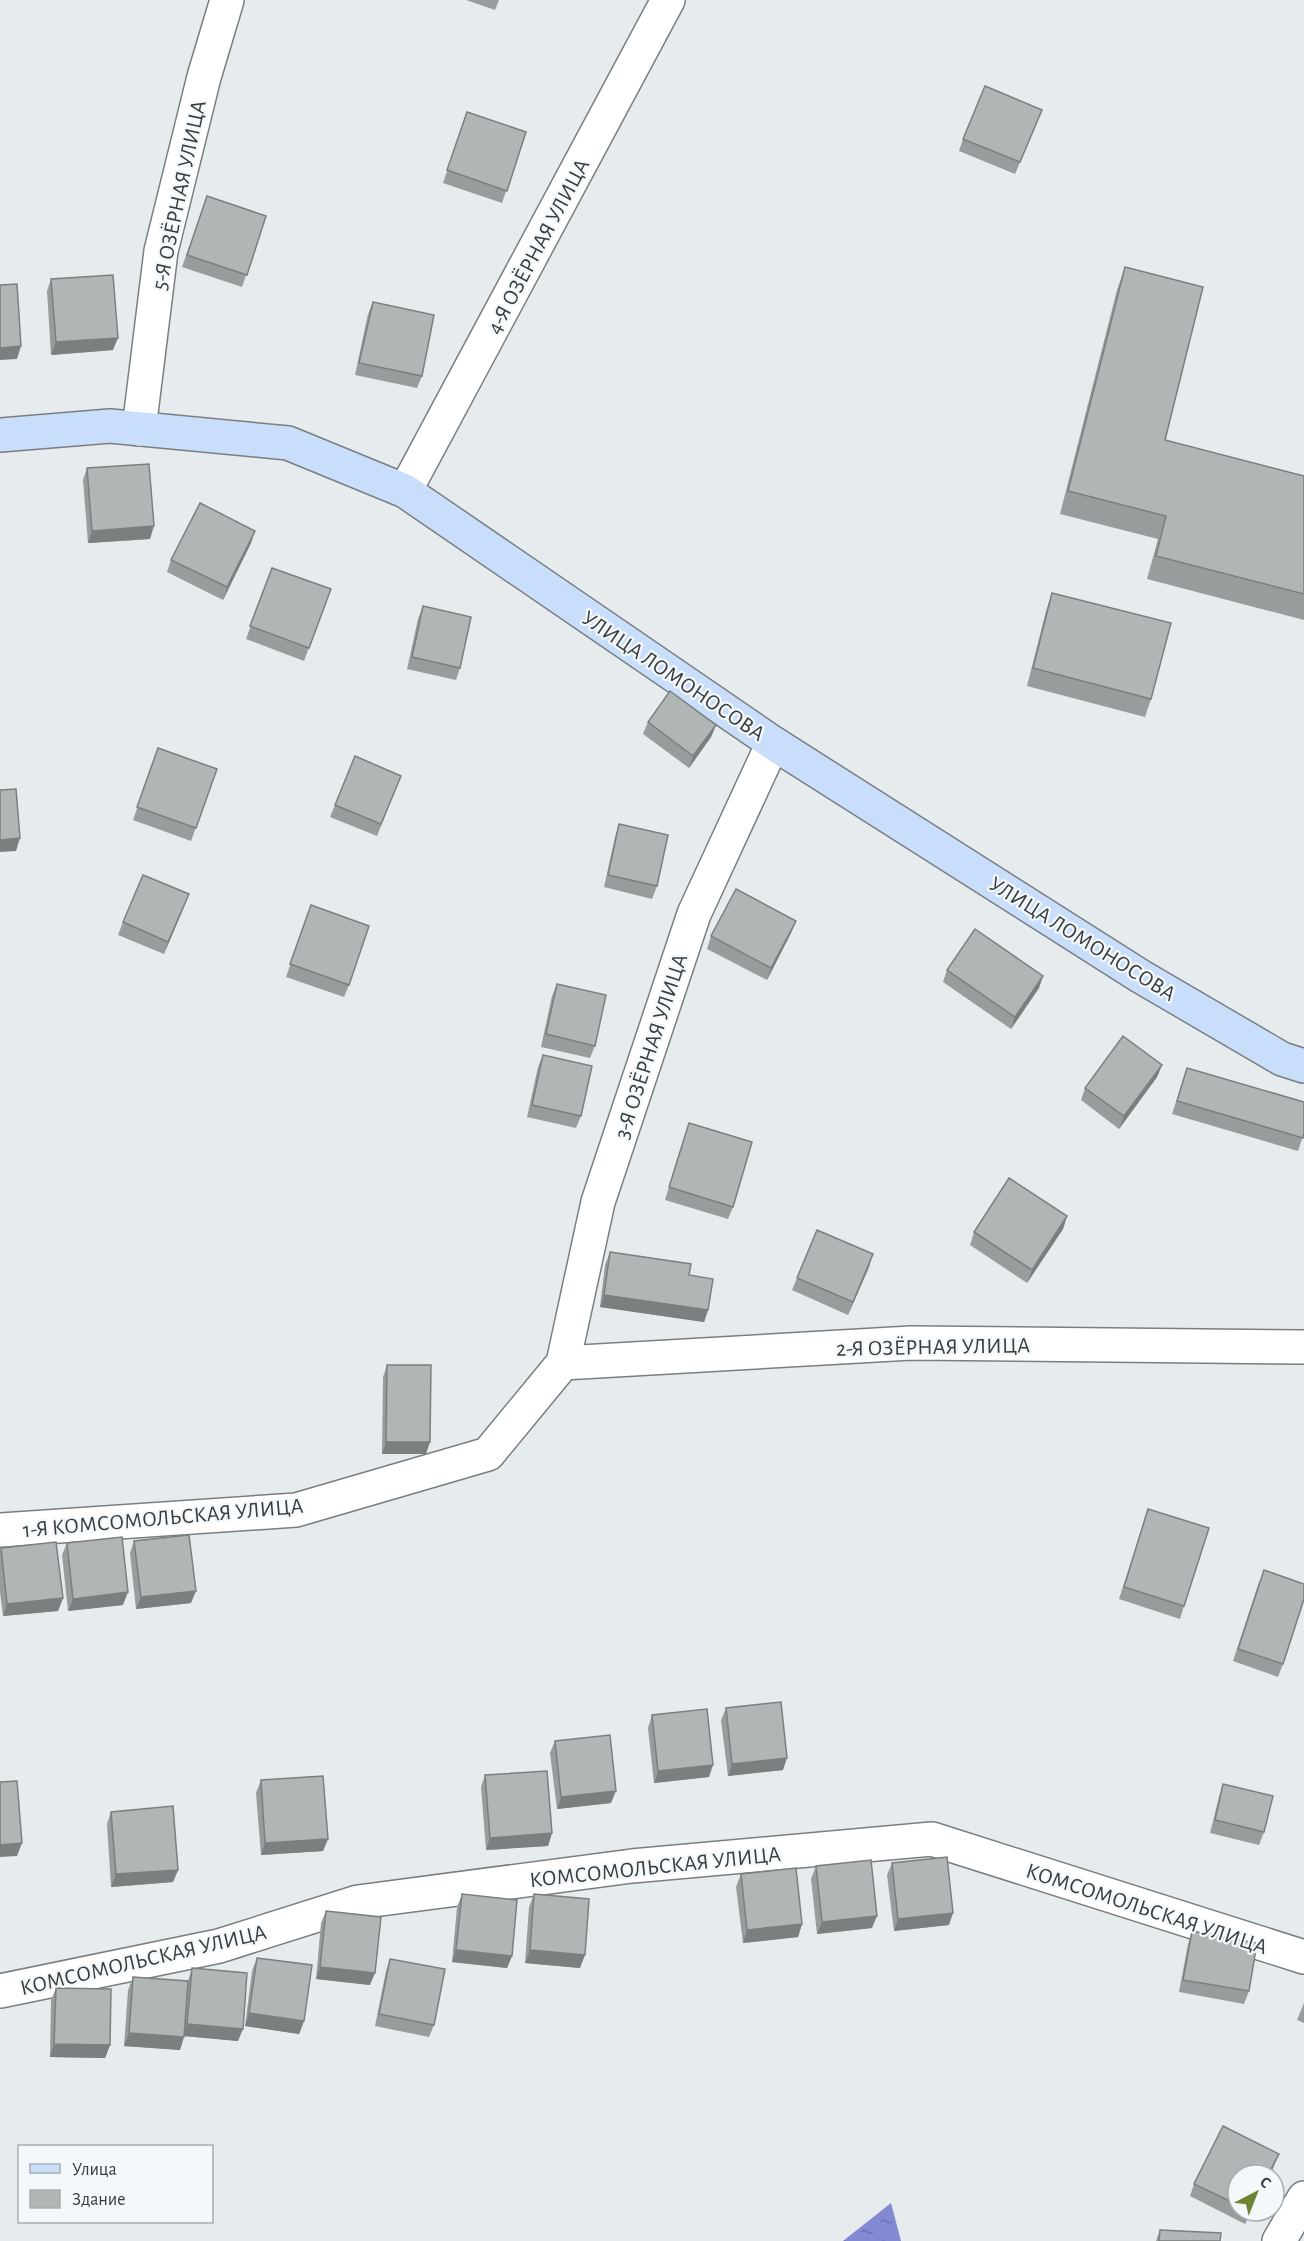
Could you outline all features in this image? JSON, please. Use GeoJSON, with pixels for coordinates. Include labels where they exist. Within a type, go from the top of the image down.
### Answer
{"type":"FeatureCollection","features":[{"type":"Feature","properties":{"kind":"street","name":"5-Я ОЗЁРНАЯ УЛИЦА"},"geometry":{"type":"LineString","coordinates":[[139,429],[161,251],[204,77],[227,0]]}},
{"type":"Feature","properties":{"kind":"street","name":"4-Я ОЗЁРНАЯ УЛИЦА"},"geometry":{"type":"LineString","coordinates":[[405,491],[668,0]]}},
{"type":"Feature","properties":{"kind":"street","name":"УЛИЦА ЛОМОНОСОВА"},"geometry":{"type":"LineString","coordinates":[[0,435],[111,426],[288,443],[405,491],[773,742],[1140,975],[1282,1059],[1304,1066]]}},
{"type":"Feature","properties":{"kind":"street","name":"3-Я ОЗЁРНАЯ УЛИЦА"},"geometry":{"type":"LineString","coordinates":[[563,1362],[598,1202],[694,914],[773,742]]}},
{"type":"Feature","properties":{"kind":"street","name":"2-Я ОЗЁРНАЯ УЛИЦА"},"geometry":{"type":"LineString","coordinates":[[563,1362],[910,1343],[1304,1347]]}},
{"type":"Feature","properties":{"kind":"street","name":"1-Я КОМСОМОЛЬСКАЯ УЛИЦА"},"geometry":{"type":"LineString","coordinates":[[0,1530],[296,1510],[488,1454],[563,1362]]}},
{"type":"Feature","properties":{"kind":"street","name":"КОМСОМОЛЬСКАЯ УЛИЦА"},"geometry":{"type":"LineString","coordinates":[[0,1991],[219,1946],[358,1902],[632,1866],[932,1839],[1304,1957]]}},
{"type":"Feature","properties":{"kind":"street"},"geometry":{"type":"LineString","coordinates":[[1279,2241],[1304,2198]]}},
{"type":"Feature","properties":{"kind":"water"},"geometry":{"type":"Polygon","coordinates":[[[891,2203],[901,2241],[843,2241],[891,2203]]]}},
{"type":"Feature","properties":{"kind":"building"},"geometry":{"type":"Polygon","coordinates":[[[985,86],[1042,110],[1020,162],[963,139],[985,86]]]}},
{"type":"Feature","properties":{"kind":"building"},"geometry":{"type":"Polygon","coordinates":[[[467,112],[526,132],[507,191],[447,170],[467,112]]]}},
{"type":"Feature","properties":{"kind":"building"},"geometry":{"type":"Polygon","coordinates":[[[207,196],[266,216],[247,275],[187,255],[207,196]]]}},
{"type":"Feature","properties":{"kind":"building"},"geometry":{"type":"Polygon","coordinates":[[[1125,267],[1203,287],[1165,440],[1304,476],[1304,594],[1156,556],[1166,516],[1068,491],[1125,267]]]}},
{"type":"Feature","properties":{"kind":"building"},"geometry":{"type":"Polygon","coordinates":[[[113,275],[118,338],[56,342],[51,279],[113,275]]]}},
{"type":"Feature","properties":{"kind":"building"},"geometry":{"type":"Polygon","coordinates":[[[17,284],[21,346],[0,348],[0,285],[17,284]]]}},
{"type":"Feature","properties":{"kind":"building"},"geometry":{"type":"Polygon","coordinates":[[[373,302],[434,315],[422,376],[359,363],[373,302]]]}},
{"type":"Feature","properties":{"kind":"building"},"geometry":{"type":"Polygon","coordinates":[[[149,464],[154,526],[92,531],[87,468],[149,464]]]}},
{"type":"Feature","properties":{"kind":"building"},"geometry":{"type":"Polygon","coordinates":[[[200,503],[255,531],[227,587],[171,560],[200,503]]]}},
{"type":"Feature","properties":{"kind":"building"},"geometry":{"type":"Polygon","coordinates":[[[272,568],[331,589],[309,648],[250,626],[272,568]]]}},
{"type":"Feature","properties":{"kind":"building"},"geometry":{"type":"Polygon","coordinates":[[[1052,593],[1171,623],[1151,699],[1033,668],[1052,593]]]}},
{"type":"Feature","properties":{"kind":"building"},"geometry":{"type":"Polygon","coordinates":[[[423,606],[471,617],[460,668],[412,657],[423,606]]]}},
{"type":"Feature","properties":{"kind":"building"},"geometry":{"type":"Polygon","coordinates":[[[670,691],[716,725],[693,756],[648,722],[670,691]]]}},
{"type":"Feature","properties":{"kind":"building"},"geometry":{"type":"Polygon","coordinates":[[[158,748],[217,769],[196,828],[137,807],[158,748]]]}},
{"type":"Feature","properties":{"kind":"building"},"geometry":{"type":"Polygon","coordinates":[[[355,756],[401,776],[381,824],[335,805],[355,756]]]}},
{"type":"Feature","properties":{"kind":"building"},"geometry":{"type":"Polygon","coordinates":[[[16,789],[20,838],[0,840],[0,790],[16,789]]]}},
{"type":"Feature","properties":{"kind":"building"},"geometry":{"type":"Polygon","coordinates":[[[619,824],[668,835],[657,886],[608,875],[619,824]]]}},
{"type":"Feature","properties":{"kind":"building"},"geometry":{"type":"Polygon","coordinates":[[[143,875],[189,894],[168,942],[123,922],[143,875]]]}},
{"type":"Feature","properties":{"kind":"building"},"geometry":{"type":"Polygon","coordinates":[[[736,889],[796,921],[771,968],[711,936],[736,889]]]}},
{"type":"Feature","properties":{"kind":"building"},"geometry":{"type":"Polygon","coordinates":[[[311,905],[369,926],[349,985],[290,964],[311,905]]]}},
{"type":"Feature","properties":{"kind":"building"},"geometry":{"type":"Polygon","coordinates":[[[975,929],[1043,976],[1015,1017],[947,970],[975,929]]]}},
{"type":"Feature","properties":{"kind":"building"},"geometry":{"type":"Polygon","coordinates":[[[557,984],[606,995],[595,1046],[546,1034],[557,984]]]}},
{"type":"Feature","properties":{"kind":"building"},"geometry":{"type":"Polygon","coordinates":[[[1123,1036],[1162,1065],[1124,1116],[1085,1088],[1123,1036]]]}},
{"type":"Feature","properties":{"kind":"building"},"geometry":{"type":"Polygon","coordinates":[[[543,1055],[592,1066],[581,1116],[532,1105],[543,1055]]]}},
{"type":"Feature","properties":{"kind":"building"},"geometry":{"type":"Polygon","coordinates":[[[1187,1068],[1304,1102],[1303,1138],[1177,1101],[1187,1068]]]}},
{"type":"Feature","properties":{"kind":"building"},"geometry":{"type":"Polygon","coordinates":[[[689,1123],[752,1142],[733,1207],[669,1187],[689,1123]]]}},
{"type":"Feature","properties":{"kind":"building"},"geometry":{"type":"Polygon","coordinates":[[[1009,1178],[1067,1216],[1032,1270],[974,1232],[1009,1178]]]}},
{"type":"Feature","properties":{"kind":"building"},"geometry":{"type":"Polygon","coordinates":[[[817,1230],[873,1254],[853,1302],[797,1278],[817,1230]]]}},
{"type":"Feature","properties":{"kind":"building"},"geometry":{"type":"Polygon","coordinates":[[[610,1252],[691,1264],[689,1275],[713,1279],[708,1310],[604,1295],[610,1252]]]}},
{"type":"Feature","properties":{"kind":"building"},"geometry":{"type":"Polygon","coordinates":[[[387,1365],[431,1365],[430,1442],[386,1442],[387,1365]]]}},
{"type":"Feature","properties":{"kind":"building"},"geometry":{"type":"Polygon","coordinates":[[[1148,1509],[1209,1528],[1184,1606],[1124,1587],[1148,1509]]]}},
{"type":"Feature","properties":{"kind":"building"},"geometry":{"type":"Polygon","coordinates":[[[189,1535],[196,1591],[141,1597],[134,1541],[189,1535]]]}},
{"type":"Feature","properties":{"kind":"building"},"geometry":{"type":"Polygon","coordinates":[[[122,1537],[128,1592],[73,1599],[67,1543],[122,1537]]]}},
{"type":"Feature","properties":{"kind":"building"},"geometry":{"type":"Polygon","coordinates":[[[56,1542],[63,1598],[7,1604],[1,1548],[56,1542]]]}},
{"type":"Feature","properties":{"kind":"building"},"geometry":{"type":"Polygon","coordinates":[[[1264,1570],[1304,1584],[1304,1599],[1283,1664],[1238,1649],[1264,1570]]]}},
{"type":"Feature","properties":{"kind":"building"},"geometry":{"type":"Polygon","coordinates":[[[781,1702],[787,1758],[732,1764],[726,1708],[781,1702]]]}},
{"type":"Feature","properties":{"kind":"building"},"geometry":{"type":"Polygon","coordinates":[[[707,1709],[713,1765],[658,1771],[652,1715],[707,1709]]]}},
{"type":"Feature","properties":{"kind":"building"},"geometry":{"type":"Polygon","coordinates":[[[610,1735],[616,1791],[561,1797],[555,1741],[610,1735]]]}},
{"type":"Feature","properties":{"kind":"building"},"geometry":{"type":"Polygon","coordinates":[[[547,1771],[552,1833],[490,1838],[485,1775],[547,1771]]]}},
{"type":"Feature","properties":{"kind":"building"},"geometry":{"type":"Polygon","coordinates":[[[323,1776],[328,1839],[265,1843],[261,1780],[323,1776]]]}},
{"type":"Feature","properties":{"kind":"building"},"geometry":{"type":"Polygon","coordinates":[[[17,1781],[22,1843],[0,1845],[0,1782],[17,1781]]]}},
{"type":"Feature","properties":{"kind":"building"},"geometry":{"type":"Polygon","coordinates":[[[1223,1784],[1273,1796],[1264,1832],[1215,1820],[1223,1784]]]}},
{"type":"Feature","properties":{"kind":"building"},"geometry":{"type":"Polygon","coordinates":[[[173,1806],[178,1870],[116,1874],[111,1812],[173,1806]]]}},
{"type":"Feature","properties":{"kind":"building"},"geometry":{"type":"Polygon","coordinates":[[[947,1857],[953,1913],[898,1919],[892,1863],[947,1857]]]}},
{"type":"Feature","properties":{"kind":"building"},"geometry":{"type":"Polygon","coordinates":[[[871,1860],[877,1916],[822,1922],[816,1866],[871,1860]]]}},
{"type":"Feature","properties":{"kind":"building"},"geometry":{"type":"Polygon","coordinates":[[[796,1868],[802,1924],[747,1930],[741,1874],[796,1868]]]}},
{"type":"Feature","properties":{"kind":"building"},"geometry":{"type":"Polygon","coordinates":[[[462,1894],[517,1900],[512,1956],[456,1950],[462,1894]]]}},
{"type":"Feature","properties":{"kind":"building"},"geometry":{"type":"Polygon","coordinates":[[[534,1894],[589,1899],[585,1955],[530,1950],[534,1894]]]}},
{"type":"Feature","properties":{"kind":"building"},"geometry":{"type":"Polygon","coordinates":[[[326,1911],[381,1917],[375,1973],[320,1967],[326,1911]]]}},
{"type":"Feature","properties":{"kind":"building"},"geometry":{"type":"Polygon","coordinates":[[[1192,1931],[1257,1943],[1249,1991],[1183,1980],[1192,1931]]]}},
{"type":"Feature","properties":{"kind":"building"},"geometry":{"type":"Polygon","coordinates":[[[257,1958],[312,1965],[304,2021],[249,2013],[257,1958]]]}},
{"type":"Feature","properties":{"kind":"building"},"geometry":{"type":"Polygon","coordinates":[[[390,1959],[445,1969],[434,2025],[379,2014],[390,1959]]]}},
{"type":"Feature","properties":{"kind":"building"},"geometry":{"type":"Polygon","coordinates":[[[192,1968],[247,1973],[243,2029],[187,2024],[192,1968]]]}},
{"type":"Feature","properties":{"kind":"building"},"geometry":{"type":"Polygon","coordinates":[[[133,1977],[188,1981],[184,2037],[129,2033],[133,1977]]]}},
{"type":"Feature","properties":{"kind":"building"},"geometry":{"type":"Polygon","coordinates":[[[56,1988],[111,1989],[110,2045],[54,2044],[56,1988]]]}},
{"type":"Feature","properties":{"kind":"building"},"geometry":{"type":"Polygon","coordinates":[[[1223,2126],[1279,2154],[1274,2163],[1226,2163],[1226,2199],[1194,2184],[1223,2126]]]}},
{"type":"Feature","properties":{"kind":"building"},"geometry":{"type":"Polygon","coordinates":[[[1160,2230],[1221,2233],[1220,2241],[1159,2241],[1160,2230]]]}}]}
